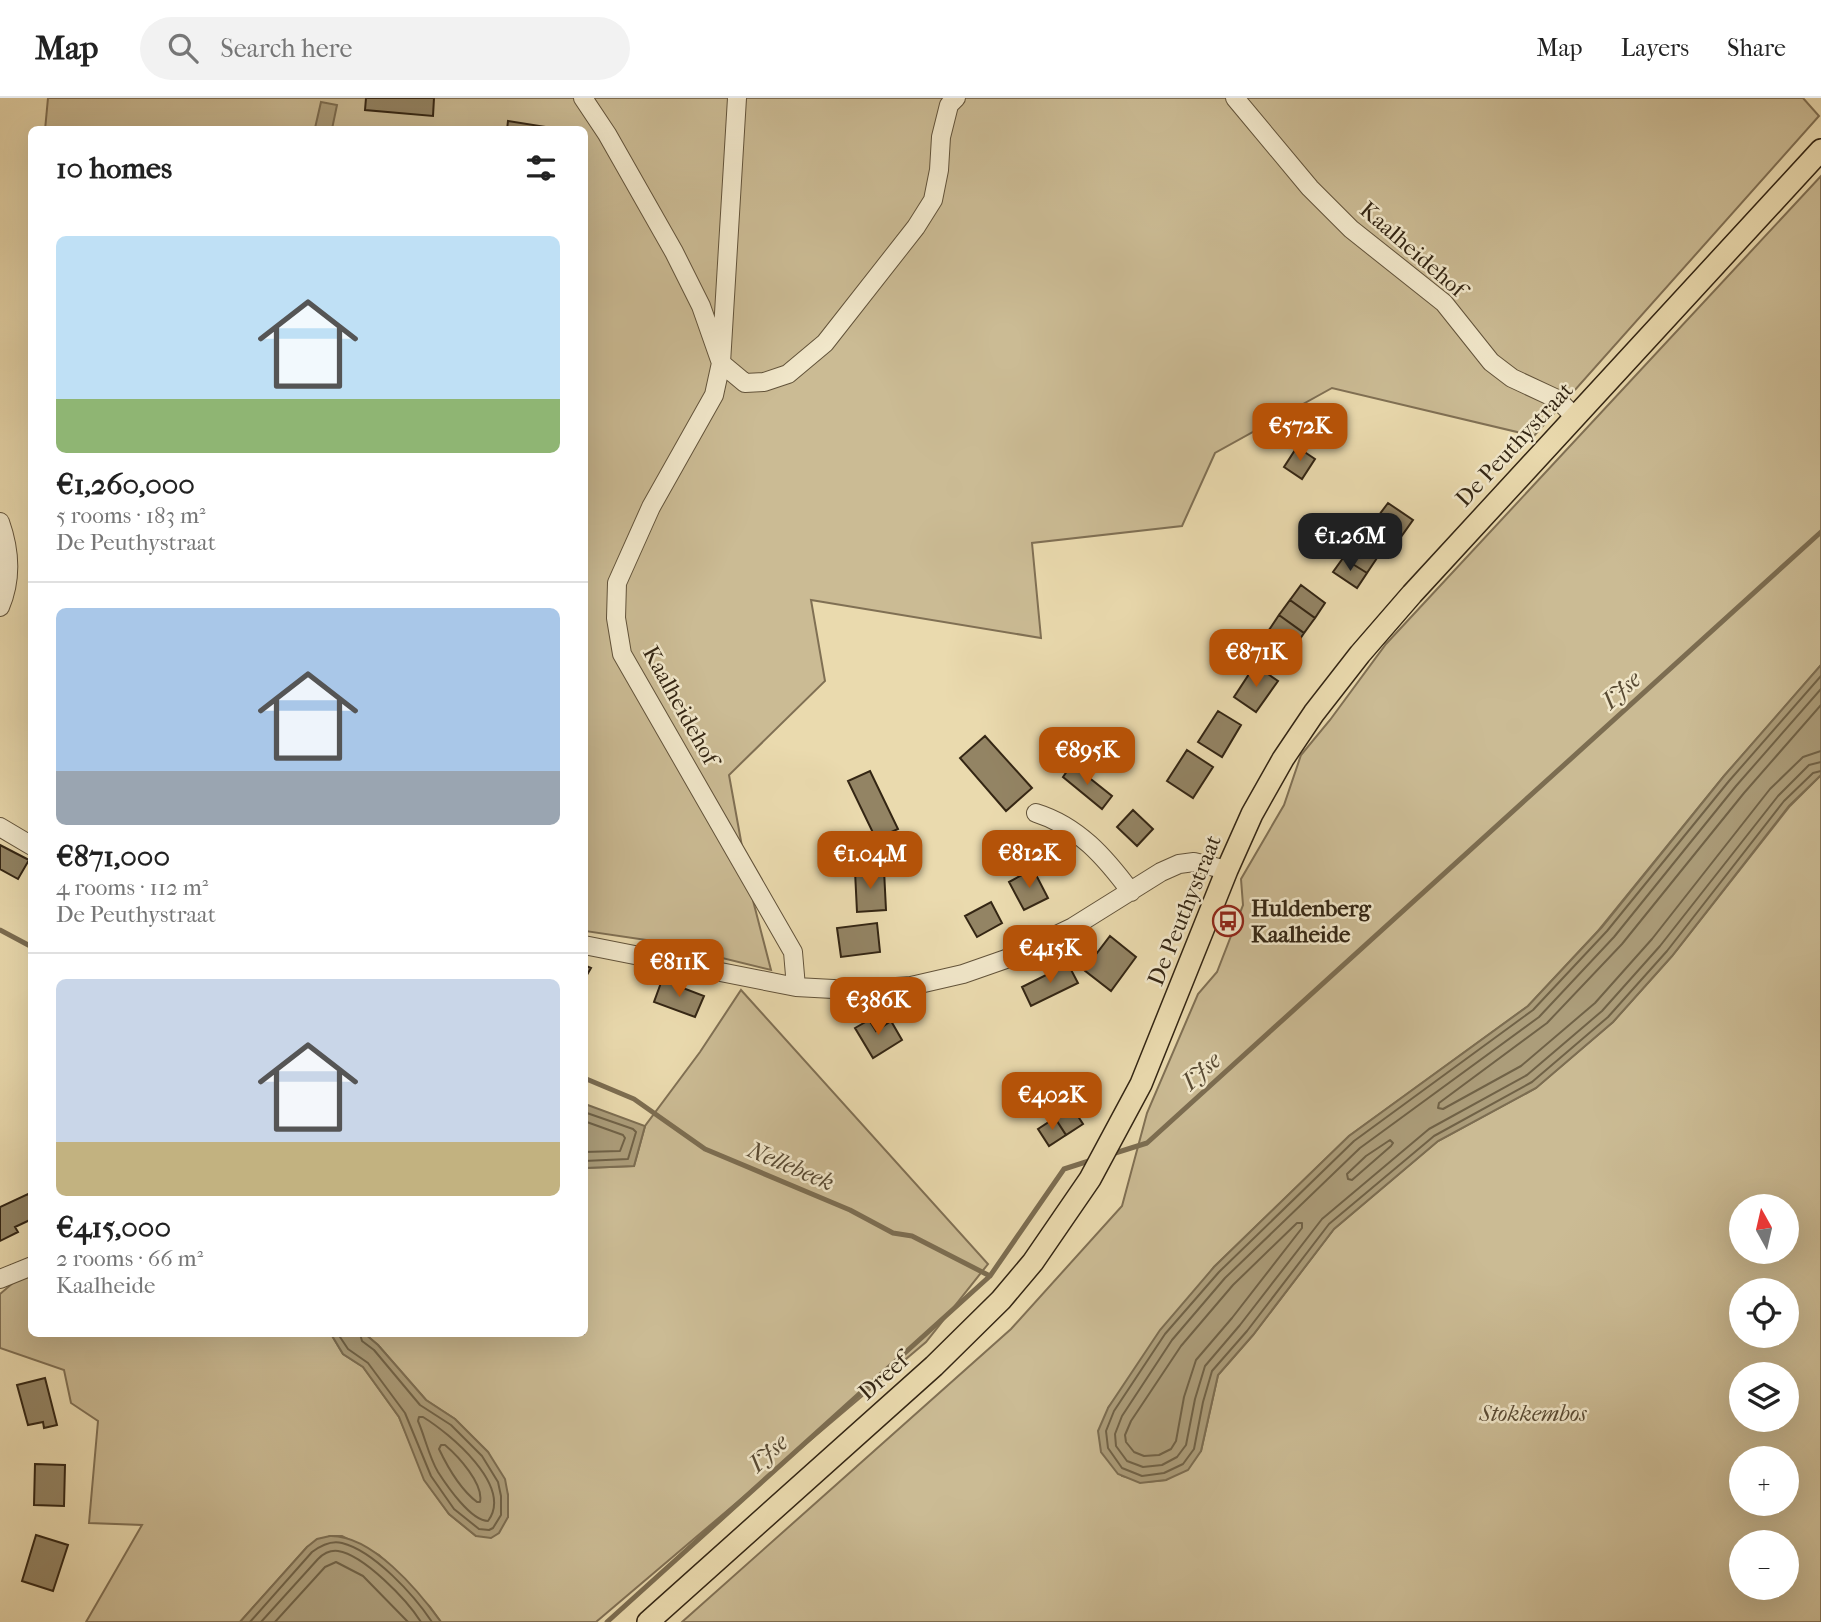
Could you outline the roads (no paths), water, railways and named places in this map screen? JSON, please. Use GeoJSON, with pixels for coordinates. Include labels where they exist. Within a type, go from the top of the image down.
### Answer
{"type":"FeatureCollection","features":[{"type":"Feature","properties":{"kind":"main road","name":"De Peuthystraat"},"geometry":{"type":"LineString","coordinates":[[1115,1135],[1142,1084],[1252,814],[1283,759],[1314,713],[1412,594],[1821,150]]}},
{"type":"Feature","properties":{"kind":"main road","name":"Dreef"},"geometry":{"type":"LineString","coordinates":[[648,1622],[934,1366],[1001,1300],[1033,1262],[1090,1180],[1115,1135]]}},
{"type":"Feature","properties":{"kind":"street"},"geometry":{"type":"LineString","coordinates":[[583,98],[607,134],[674,252],[701,306],[721,363],[745,383],[764,382],[788,374],[825,343],[916,227],[933,200],[939,170],[941,137],[949,105],[956,98]]}},
{"type":"Feature","properties":{"kind":"street","name":"Kaalheidehof"},"geometry":{"type":"LineString","coordinates":[[737,98],[721,363],[714,395],[651,507],[627,556],[617,583],[616,618],[622,654],[793,952],[796,987]]}},
{"type":"Feature","properties":{"kind":"street","name":"Kaalheidehof"},"geometry":{"type":"LineString","coordinates":[[1235,98],[1310,188],[1351,229],[1444,303],[1491,362],[1512,379],[1557,399],[1575,417]]}},
{"type":"Feature","properties":{"kind":"street"},"geometry":{"type":"LineString","coordinates":[[0,522],[7,546],[9,568],[7,588],[0,607]]}},
{"type":"Feature","properties":{"kind":"street"},"geometry":{"type":"LineString","coordinates":[[1036,813],[1053,818],[1078,833],[1109,863],[1131,892]]}},
{"type":"Feature","properties":{"kind":"street"},"geometry":{"type":"LineString","coordinates":[[0,827],[28,844]]}},
{"type":"Feature","properties":{"kind":"street"},"geometry":{"type":"LineString","coordinates":[[588,946],[796,987],[852,990],[911,986],[963,974],[1006,960],[1073,927],[1161,872],[1179,864],[1194,862],[1227,870]]}},
{"type":"Feature","properties":{"kind":"street"},"geometry":{"type":"LineString","coordinates":[[0,1279],[28,1268]]}},
{"type":"Feature","properties":{"kind":"water"},"geometry":{"type":"Polygon","coordinates":[[[321,102],[337,105],[333,126],[315,126],[321,102]]]}},
{"type":"Feature","properties":{"kind":"water"},"geometry":{"type":"Polygon","coordinates":[[[1821,665],[1821,775],[1789,806],[1672,956],[1613,1022],[1536,1088],[1438,1141],[1334,1229],[1253,1335],[1218,1375],[1201,1451],[1188,1470],[1166,1480],[1140,1483],[1118,1474],[1101,1452],[1098,1431],[1108,1408],[1160,1330],[1214,1267],[1349,1136],[1528,1006],[1602,927],[1724,776],[1821,665]]]}},
{"type":"Feature","properties":{"kind":"water"},"geometry":{"type":"Polygon","coordinates":[[[588,1105],[645,1126],[634,1166],[588,1168],[588,1105]]]}},
{"type":"Feature","properties":{"kind":"water"},"geometry":{"type":"Polygon","coordinates":[[[333,1337],[369,1337],[426,1400],[455,1419],[488,1452],[505,1479],[508,1495],[508,1517],[499,1533],[491,1538],[476,1536],[449,1514],[424,1480],[399,1417],[363,1367],[343,1354],[333,1337]]]}},
{"type":"Feature","properties":{"kind":"water"},"geometry":{"type":"Polygon","coordinates":[[[330,1536],[346,1538],[378,1554],[407,1580],[441,1622],[240,1622],[307,1547],[317,1539],[330,1536]]]}},
{"type":"Feature","properties":{"kind":"waterway","name":"IJse"},"geometry":{"type":"LineString","coordinates":[[1112,1154],[1147,1143],[1821,532]]}},
{"type":"Feature","properties":{"kind":"waterway","name":"Nellebeek"},"geometry":{"type":"LineString","coordinates":[[0,930],[28,945]]}},
{"type":"Feature","properties":{"kind":"waterway","name":"Nellebeek"},"geometry":{"type":"LineString","coordinates":[[588,1080],[634,1099],[705,1149],[850,1210],[893,1233],[912,1236],[990,1276]]}},
{"type":"Feature","properties":{"kind":"waterway","name":"IJse"},"geometry":{"type":"LineString","coordinates":[[607,1622],[990,1276],[1064,1169],[1092,1160]]}},
{"type":"Feature","properties":{"kind":"place","name":"Huldenberg Kaalheide"},"geometry":{"type":"Point","coordinates":[1228,921]}},
{"type":"Feature","properties":{"kind":"park label","name":"Stokkembos"},"geometry":{"type":"Point","coordinates":[1533,1413]}}]}
